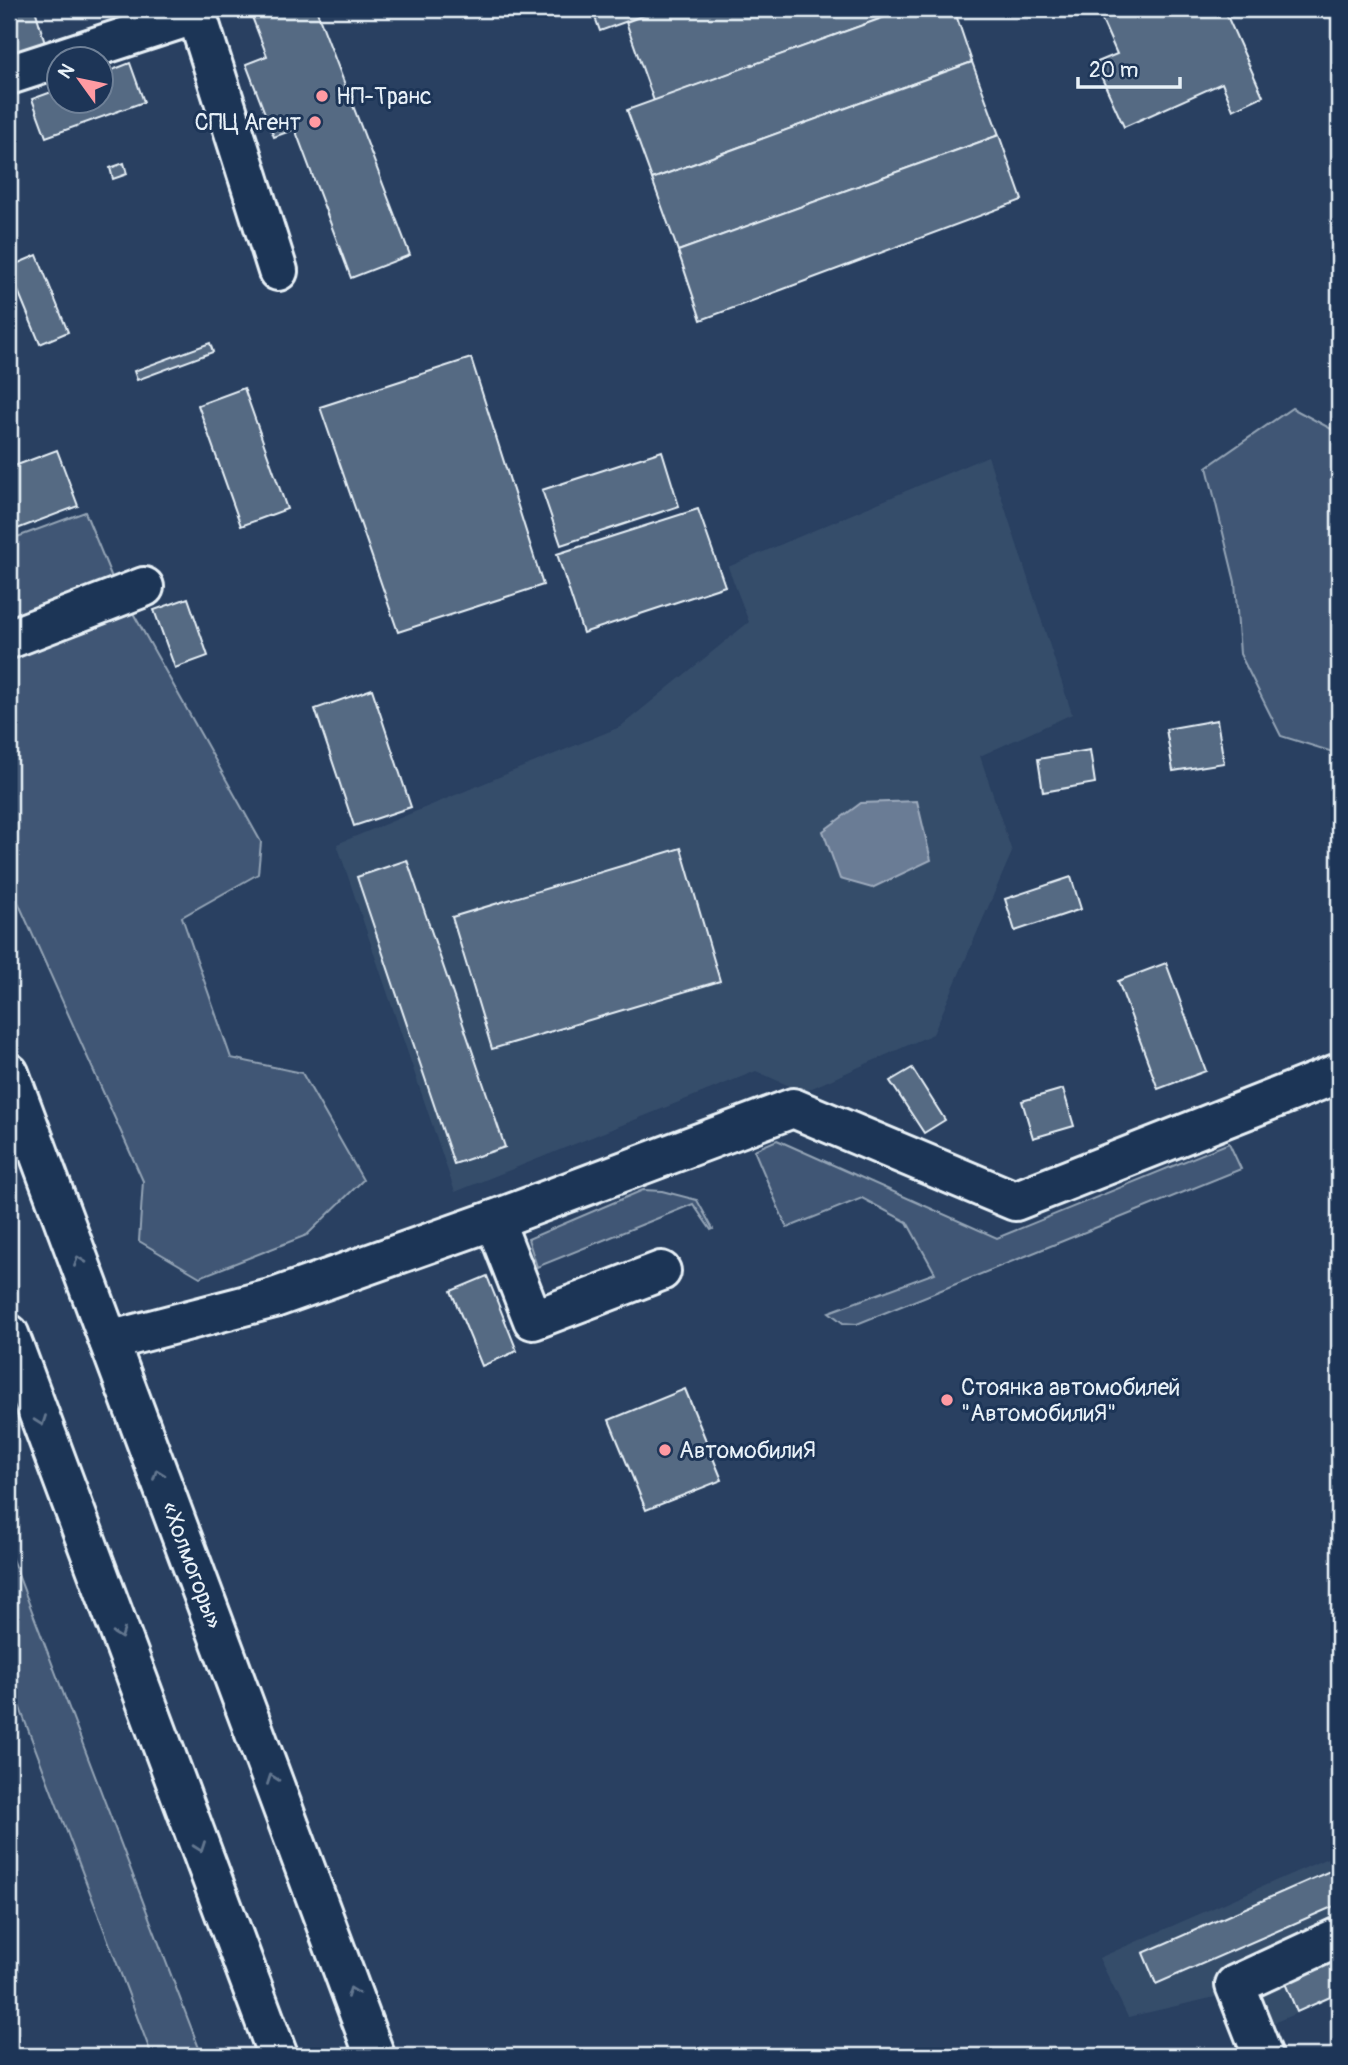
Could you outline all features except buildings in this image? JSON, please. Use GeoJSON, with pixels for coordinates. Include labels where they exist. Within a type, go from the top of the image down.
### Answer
{"type":"FeatureCollection","features":[{"type":"Feature","properties":{"kind":"main road"},"geometry":{"type":"LineString","coordinates":[[9,75],[196,11],[278,271]]}},
{"type":"Feature","properties":{"kind":"main road"},"geometry":{"type":"LineString","coordinates":[[9,639],[144,587]]}},
{"type":"Feature","properties":{"kind":"main road","name":"«Холмогоры»"},"geometry":{"type":"LineString","coordinates":[[9,1073],[376,2056]]}},
{"type":"Feature","properties":{"kind":"main road"},"geometry":{"type":"LineString","coordinates":[[109,1341],[274,1298],[494,1220],[793,1108],[1015,1201],[1339,1073]]}},
{"type":"Feature","properties":{"kind":"main road"},"geometry":{"type":"LineString","coordinates":[[494,1220],[533,1320],[661,1272]]}},
{"type":"Feature","properties":{"kind":"main road"},"geometry":{"type":"LineString","coordinates":[[9,1334],[278,2056]]}},
{"type":"Feature","properties":{"kind":"main road"},"geometry":{"type":"LineString","coordinates":[[1263,2056],[1235,1985],[1339,1937]]}},
{"type":"Feature","properties":{"kind":"shaded area"},"geometry":{"type":"Polygon","coordinates":[[[1292,408],[1339,433],[1339,754],[1281,736],[1240,654],[1235,582],[1207,467],[1292,408]]]}},
{"type":"Feature","properties":{"kind":"shaded area"},"geometry":{"type":"Polygon","coordinates":[[[988,456],[1072,714],[980,756],[1012,852],[933,1034],[803,1092],[756,1071],[455,1192],[337,844],[620,727],[749,622],[728,567],[988,456]]]}},
{"type":"Feature","properties":{"kind":"shaded area"},"geometry":{"type":"Polygon","coordinates":[[[85,512],[115,585],[9,627],[9,540],[85,512]]]}},
{"type":"Feature","properties":{"kind":"shaded area"},"geometry":{"type":"Polygon","coordinates":[[[128,604],[261,842],[258,874],[182,917],[231,1058],[302,1073],[363,1180],[307,1235],[200,1277],[139,1241],[143,1181],[9,882],[9,651],[128,604]]]}},
{"type":"Feature","properties":{"kind":"shaded area"},"geometry":{"type":"Polygon","coordinates":[[[917,801],[931,860],[872,888],[840,879],[823,831],[861,803],[917,801]]]}},
{"type":"Feature","properties":{"kind":"shaded area"},"geometry":{"type":"Polygon","coordinates":[[[777,1140],[997,1238],[1229,1143],[1241,1169],[857,1324],[843,1323],[829,1312],[935,1273],[907,1222],[862,1198],[787,1228],[754,1150],[777,1140]]]}},
{"type":"Feature","properties":{"kind":"shaded area"},"geometry":{"type":"Polygon","coordinates":[[[643,1190],[662,1191],[697,1200],[713,1229],[711,1230],[693,1204],[537,1267],[528,1239],[643,1190]]]}},
{"type":"Feature","properties":{"kind":"shaded area"},"geometry":{"type":"Polygon","coordinates":[[[9,1551],[202,2056],[152,2056],[9,1679],[9,1551]]]}},
{"type":"Feature","properties":{"kind":"shaded area"},"geometry":{"type":"Polygon","coordinates":[[[1339,1853],[1339,1995],[1245,2035],[1224,1995],[1128,2017],[1099,1958],[1339,1853]]]}},
{"type":"Feature","properties":{"kind":"place","name":"НП-Транс"},"geometry":{"type":"Point","coordinates":[322,96]}},
{"type":"Feature","properties":{"kind":"place","name":"СПЦ Агент"},"geometry":{"type":"Point","coordinates":[315,122]}},
{"type":"Feature","properties":{"kind":"place","name":"Стоянка автомобилей \"АвтомобилиЯ\""},"geometry":{"type":"Point","coordinates":[947,1400]}},
{"type":"Feature","properties":{"kind":"place","name":"АвтомобилиЯ"},"geometry":{"type":"Point","coordinates":[665,1450]}}]}
